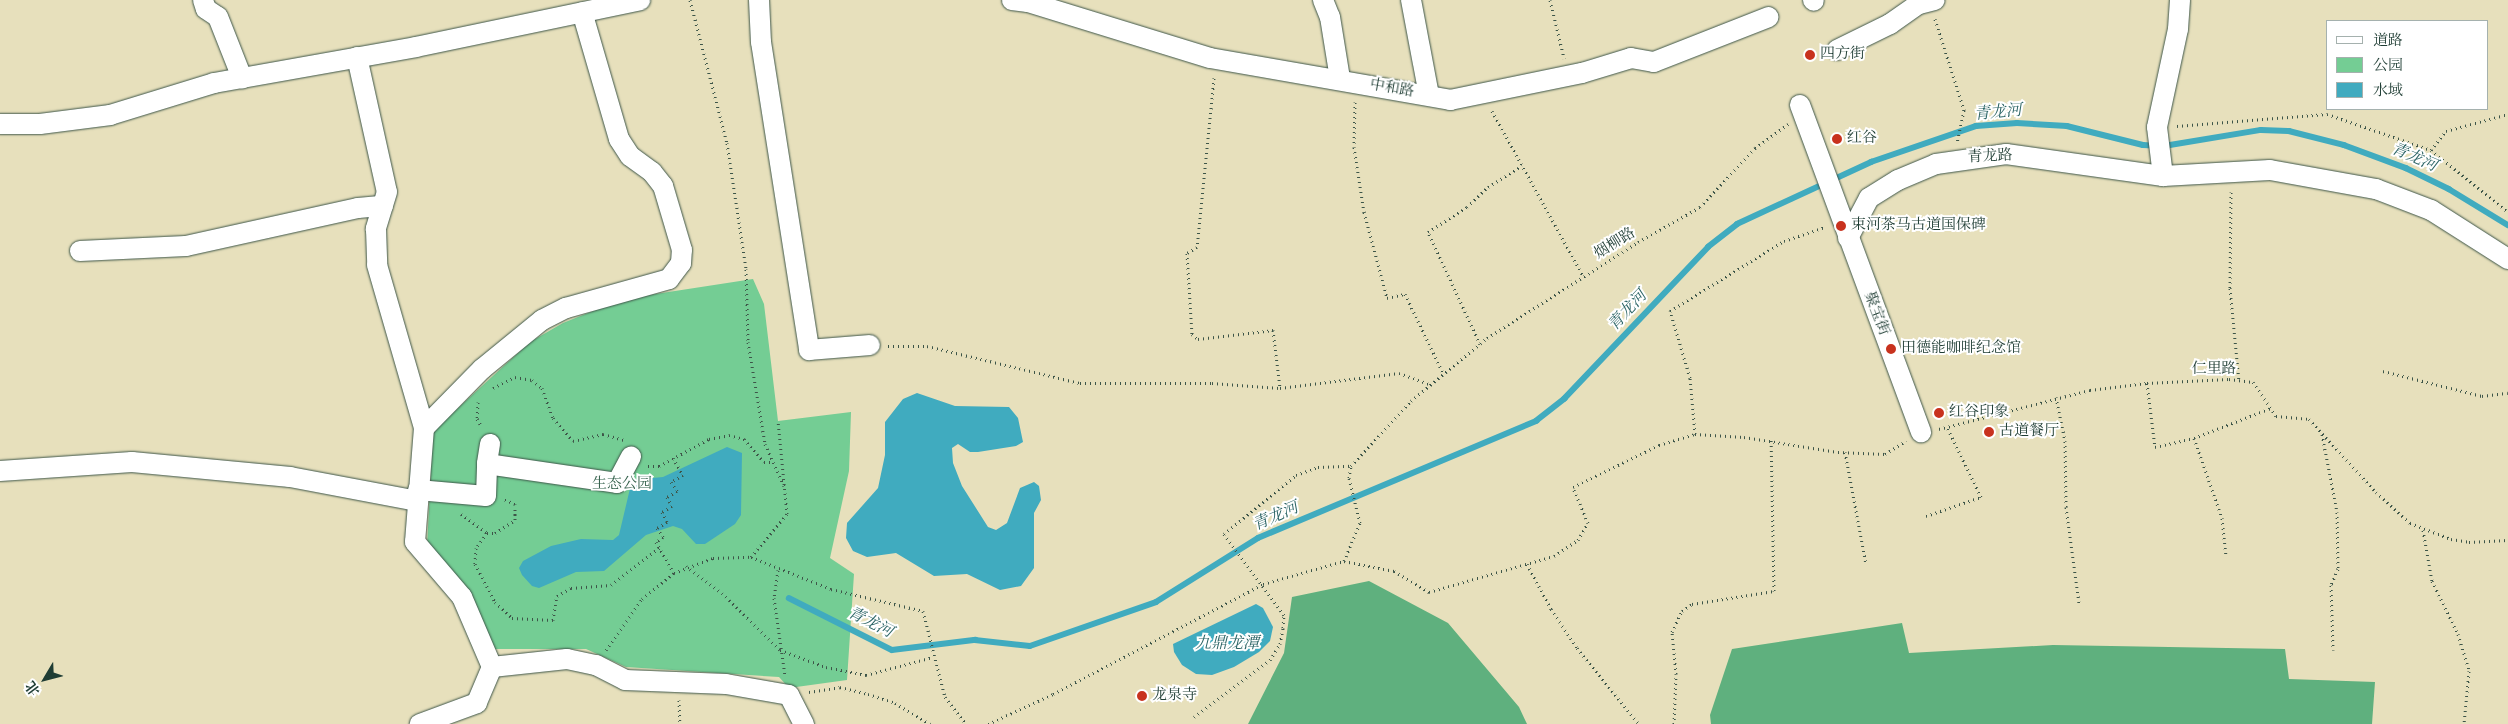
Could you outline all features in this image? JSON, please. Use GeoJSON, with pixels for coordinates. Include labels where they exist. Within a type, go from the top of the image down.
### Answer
{"type":"FeatureCollection","features":[{"type":"Feature","properties":{"kind":"street"},"geometry":{"type":"LineString","coordinates":[[203,0],[206,8],[218,17],[242,78]]}},
{"type":"Feature","properties":{"kind":"street"},"geometry":{"type":"LineString","coordinates":[[0,124],[40,124],[110,115],[242,78],[357,57],[640,0]]}},
{"type":"Feature","properties":{"kind":"street"},"geometry":{"type":"LineString","coordinates":[[759,0],[761,42],[809,350],[870,346]]}},
{"type":"Feature","properties":{"kind":"street","name":"中和路"},"geometry":{"type":"LineString","coordinates":[[1012,0],[1028,2],[1216,60],[1348,81],[1450,100],[1568,76],[1630,58],[1654,62],[1769,17]]}},
{"type":"Feature","properties":{"kind":"street"},"geometry":{"type":"LineString","coordinates":[[1323,0],[1348,81]]}},
{"type":"Feature","properties":{"kind":"street"},"geometry":{"type":"LineString","coordinates":[[1411,0],[1429,95]]}},
{"type":"Feature","properties":{"kind":"street"},"geometry":{"type":"LineString","coordinates":[[2162,167],[2157,127],[2178,29],[2180,0]]}},
{"type":"Feature","properties":{"kind":"street"},"geometry":{"type":"LineString","coordinates":[[1837,50],[1890,24],[1927,2]]}},
{"type":"Feature","properties":{"kind":"street"},"geometry":{"type":"LineString","coordinates":[[424,428],[482,369],[542,320],[566,308],[668,279],[681,263],[682,250],[663,186],[652,172],[630,156],[619,139],[582,12]]}},
{"type":"Feature","properties":{"kind":"street"},"geometry":{"type":"LineString","coordinates":[[357,57],[387,192],[376,229],[377,265],[424,428],[417,496],[415,542],[462,597],[492,667],[477,703],[420,724]]}},
{"type":"Feature","properties":{"kind":"street","name":"聚宝街"},"geometry":{"type":"LineString","coordinates":[[1802,110],[1921,432]]}},
{"type":"Feature","properties":{"kind":"street","name":"青龙路"},"geometry":{"type":"LineString","coordinates":[[1845,230],[1869,198],[1916,171],[1960,158],[2028,155],[2230,172],[2270,170],[2376,189],[2431,210],[2508,259]]}},
{"type":"Feature","properties":{"kind":"street"},"geometry":{"type":"LineString","coordinates":[[80,251],[186,246],[358,208],[383,206]]}},
{"type":"Feature","properties":{"kind":"street"},"geometry":{"type":"LineString","coordinates":[[0,471],[132,462],[290,477],[417,496],[486,496],[490,444]]}},
{"type":"Feature","properties":{"kind":"street"},"geometry":{"type":"LineString","coordinates":[[487,464],[617,483],[631,456]]}},
{"type":"Feature","properties":{"kind":"street"},"geometry":{"type":"LineString","coordinates":[[492,667],[549,659],[596,665],[625,680],[726,684],[789,695],[804,724]]}},
{"type":"Feature","properties":{"kind":"path"},"geometry":{"type":"LineString","coordinates":[[690,0],[727,143],[746,268],[748,342],[765,444],[784,486]]}},
{"type":"Feature","properties":{"kind":"path"},"geometry":{"type":"LineString","coordinates":[[1550,0],[1568,76]]}},
{"type":"Feature","properties":{"kind":"path"},"geometry":{"type":"LineString","coordinates":[[1927,2],[1932,10],[1964,110],[1957,141]]}},
{"type":"Feature","properties":{"kind":"path"},"geometry":{"type":"LineString","coordinates":[[1216,60],[1197,247],[1187,253],[1192,334],[1198,339],[1274,330],[1280,388]]}},
{"type":"Feature","properties":{"kind":"path"},"geometry":{"type":"LineString","coordinates":[[1348,81],[1354,146],[1364,212],[1387,298],[1405,294],[1443,373]]}},
{"type":"Feature","properties":{"kind":"path"},"geometry":{"type":"LineString","coordinates":[[1485,92],[1496,123],[1583,276]]}},
{"type":"Feature","properties":{"kind":"path","name":"烟柳路"},"geometry":{"type":"LineString","coordinates":[[1351,466],[1430,384],[1443,373],[1480,344],[1583,276],[1700,207],[1755,148],[1802,110]]}},
{"type":"Feature","properties":{"kind":"path"},"geometry":{"type":"LineString","coordinates":[[2157,127],[2327,114],[2431,150],[2508,212]]}},
{"type":"Feature","properties":{"kind":"path"},"geometry":{"type":"LineString","coordinates":[[2431,150],[2446,131],[2508,114]]}},
{"type":"Feature","properties":{"kind":"path"},"geometry":{"type":"LineString","coordinates":[[1480,344],[1428,232],[1467,207],[1488,187],[1522,166]]}},
{"type":"Feature","properties":{"kind":"path"},"geometry":{"type":"LineString","coordinates":[[2230,172],[2230,288],[2240,380]]}},
{"type":"Feature","properties":{"kind":"path"},"geometry":{"type":"LineString","coordinates":[[1695,434],[1690,378],[1670,311],[1784,241],[1820,227],[1845,230]]}},
{"type":"Feature","properties":{"kind":"path"},"geometry":{"type":"LineString","coordinates":[[870,346],[927,346],[1080,383],[1212,383],[1280,388],[1399,373],[1430,384]]}},
{"type":"Feature","properties":{"kind":"path"},"geometry":{"type":"LineString","coordinates":[[2383,371],[2482,396],[2508,393]]}},
{"type":"Feature","properties":{"kind":"path"},"geometry":{"type":"LineString","coordinates":[[489,390],[516,377],[532,380],[542,388],[553,418],[573,441],[603,434],[622,437],[636,463],[651,467],[709,439],[729,435],[744,439],[764,462],[773,462]]}},
{"type":"Feature","properties":{"kind":"path","name":"仁里路"},"geometry":{"type":"LineString","coordinates":[[1921,432],[1947,427],[2056,397],[2146,383],[2240,380],[2253,382],[2271,408]]}},
{"type":"Feature","properties":{"kind":"path"},"geometry":{"type":"LineString","coordinates":[[2146,383],[2155,447],[2194,438],[2271,408],[2276,416],[2309,419],[2376,492],[2410,523],[2423,529],[2469,542],[2508,540]]}},
{"type":"Feature","properties":{"kind":"path"},"geometry":{"type":"LineString","coordinates":[[483,397],[477,403],[477,419],[490,444]]}},
{"type":"Feature","properties":{"kind":"path"},"geometry":{"type":"LineString","coordinates":[[2056,397],[2065,441],[2066,507],[2079,603]]}},
{"type":"Feature","properties":{"kind":"path"},"geometry":{"type":"LineString","coordinates":[[751,557],[787,514],[778,421]]}},
{"type":"Feature","properties":{"kind":"path"},"geometry":{"type":"LineString","coordinates":[[1926,516],[1981,497],[1947,427]]}},
{"type":"Feature","properties":{"kind":"path"},"geometry":{"type":"LineString","coordinates":[[988,724],[1053,694],[1263,584],[1344,561],[1394,571],[1429,592],[1562,553],[1578,540],[1588,523],[1573,487],[1659,445],[1695,434],[1771,440],[1845,452],[1886,454],[1921,432]]}},
{"type":"Feature","properties":{"kind":"path"},"geometry":{"type":"LineString","coordinates":[[2322,433],[2337,512],[2338,569],[2331,585],[2333,650]]}},
{"type":"Feature","properties":{"kind":"path"},"geometry":{"type":"LineString","coordinates":[[2194,438],[2222,518],[2226,554]]}},
{"type":"Feature","properties":{"kind":"path"},"geometry":{"type":"LineString","coordinates":[[1674,724],[1676,674],[1672,632],[1682,612],[1692,604],[1774,591],[1771,440]]}},
{"type":"Feature","properties":{"kind":"path"},"geometry":{"type":"LineString","coordinates":[[1845,452],[1866,564]]}},
{"type":"Feature","properties":{"kind":"path"},"geometry":{"type":"LineString","coordinates":[[673,458],[683,475],[671,482],[677,491],[667,497],[672,506],[662,512],[667,522],[657,528],[663,538],[656,542],[674,573]]}},
{"type":"Feature","properties":{"kind":"path"},"geometry":{"type":"LineString","coordinates":[[1194,717],[1270,660],[1280,644],[1284,615],[1263,584],[1224,534],[1296,474],[1318,467],[1351,466],[1349,478],[1360,524],[1344,561]]}},
{"type":"Feature","properties":{"kind":"path"},"geometry":{"type":"LineString","coordinates":[[2423,529],[2432,581],[2458,634],[2469,671],[2464,724]]}},
{"type":"Feature","properties":{"kind":"path"},"geometry":{"type":"LineString","coordinates":[[488,533],[476,548],[475,564],[495,602],[512,618],[553,620],[557,596],[570,588],[611,585],[659,548]]}},
{"type":"Feature","properties":{"kind":"path"},"geometry":{"type":"LineString","coordinates":[[596,665],[642,598],[674,573],[686,566],[729,556],[751,557],[778,570],[831,589],[923,611],[945,697],[966,724]]}},
{"type":"Feature","properties":{"kind":"path"},"geometry":{"type":"LineString","coordinates":[[1527,564],[1551,610],[1577,648],[1639,724]]}},
{"type":"Feature","properties":{"kind":"path"},"geometry":{"type":"LineString","coordinates":[[686,566],[722,593],[780,650],[826,667],[866,675],[933,656]]}},
{"type":"Feature","properties":{"kind":"path"},"geometry":{"type":"LineString","coordinates":[[778,570],[774,598],[780,650],[789,695],[840,687],[895,703],[930,724]]}},
{"type":"Feature","properties":{"kind":"green space","name":"生态公园"},"geometry":{"type":"Polygon","coordinates":[[[753,279],[764,304],[778,421],[851,412],[849,471],[830,558],[854,574],[847,680],[789,688],[779,677],[626,667],[586,649],[493,649],[427,547],[433,431],[530,342],[563,323],[623,299],[753,279]]]}},
{"type":"Feature","properties":{"kind":"green space"},"geometry":{"type":"Polygon","coordinates":[[[1369,581],[1448,623],[1519,707],[1527,724],[1248,724],[1284,653],[1292,597],[1369,581]]]}},
{"type":"Feature","properties":{"kind":"green space"},"geometry":{"type":"Polygon","coordinates":[[[1902,623],[1909,653],[2053,645],[2285,649],[2289,679],[2375,682],[2372,724],[1711,724],[1710,715],[1732,649],[1902,623]]]}},
{"type":"Feature","properties":{"kind":"water"},"geometry":{"type":"Polygon","coordinates":[[[917,393],[955,406],[1009,407],[1018,418],[1023,442],[1016,446],[978,452],[970,452],[958,444],[952,448],[953,463],[962,486],[988,527],[996,530],[1007,523],[1020,488],[1034,482],[1039,486],[1041,500],[1034,513],[1034,568],[1021,586],[1000,590],[967,574],[934,576],[896,553],[867,557],[853,551],[846,538],[847,523],[878,488],[885,455],[885,422],[903,399],[917,393]]]}},
{"type":"Feature","properties":{"kind":"water"},"geometry":{"type":"Polygon","coordinates":[[[727,447],[742,453],[741,515],[735,524],[705,544],[696,544],[682,529],[673,526],[646,535],[604,571],[576,572],[539,588],[532,586],[522,575],[519,568],[523,561],[551,546],[581,539],[613,540],[619,535],[632,480],[663,477],[727,447]]]}},
{"type":"Feature","properties":{"kind":"water","name":"九鼎龙潭"},"geometry":{"type":"Polygon","coordinates":[[[1256,604],[1263,608],[1273,627],[1270,641],[1259,652],[1234,667],[1212,675],[1196,674],[1182,665],[1174,652],[1173,644],[1256,604]]]}},
{"type":"Feature","properties":{"kind":"waterway","name":"青龙河"},"geometry":{"type":"LineString","coordinates":[[789,598],[892,650],[975,640],[1030,646],[1156,602],[1258,538],[1536,421],[1564,399],[1708,247],[1737,224],[1871,162],[1976,126],[2017,123],[2067,126],[2143,145],[2164,146],[2261,130],[2289,131],[2344,145],[2406,168],[2449,189],[2508,225]]}},
{"type":"Feature","properties":{"kind":"place","name":"四方街"},"geometry":{"type":"Point","coordinates":[1810,55]}},
{"type":"Feature","properties":{"kind":"place","name":"红谷"},"geometry":{"type":"Point","coordinates":[1837,139]}},
{"type":"Feature","properties":{"kind":"place","name":"束河茶马古道国保碑"},"geometry":{"type":"Point","coordinates":[1841,226]}},
{"type":"Feature","properties":{"kind":"place","name":"田德能咖啡纪念馆"},"geometry":{"type":"Point","coordinates":[1891,349]}},
{"type":"Feature","properties":{"kind":"place","name":"红谷印象"},"geometry":{"type":"Point","coordinates":[1939,413]}},
{"type":"Feature","properties":{"kind":"place","name":"古道餐厅"},"geometry":{"type":"Point","coordinates":[1989,432]}},
{"type":"Feature","properties":{"kind":"place","name":"龙泉寺"},"geometry":{"type":"Point","coordinates":[1142,696]}}]}
